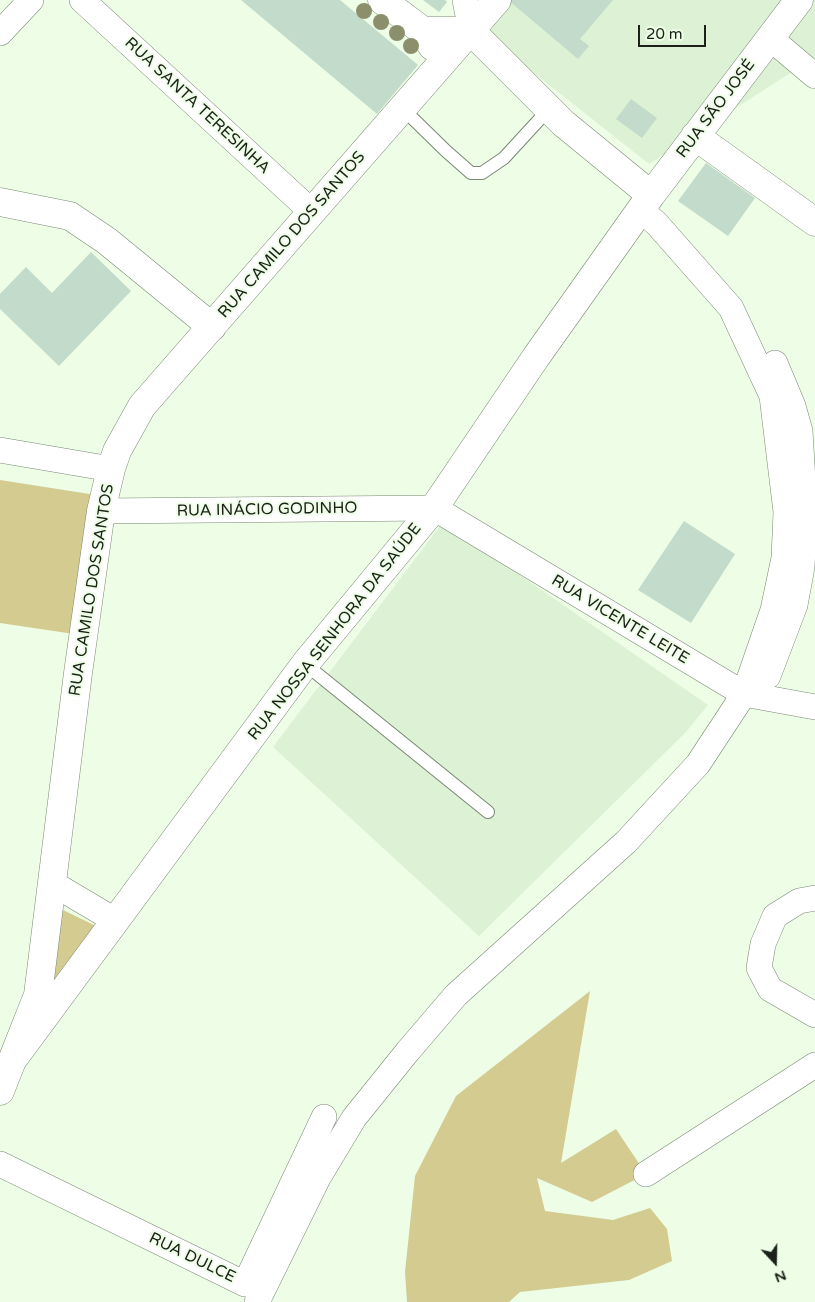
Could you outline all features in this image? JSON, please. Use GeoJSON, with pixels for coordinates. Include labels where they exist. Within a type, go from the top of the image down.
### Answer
{"type":"FeatureCollection","features":[{"type":"Feature","properties":{"kind":"street"},"geometry":{"type":"LineString","coordinates":[[0,33],[31,0]]}},
{"type":"Feature","properties":{"kind":"street","name":"RUA SANTA TERESINHA"},"geometry":{"type":"LineString","coordinates":[[82,0],[312,212]]}},
{"type":"Feature","properties":{"kind":"street"},"geometry":{"type":"LineString","coordinates":[[382,0],[423,31],[430,42],[435,57],[434,71]]}},
{"type":"Feature","properties":{"kind":"street"},"geometry":{"type":"LineString","coordinates":[[465,0],[471,31],[563,124],[646,202],[657,224],[732,308],[772,396],[786,512],[784,558],[752,696]]}},
{"type":"Feature","properties":{"kind":"street","name":"RUA CAMILO DOS SANTOS"},"geometry":{"type":"LineString","coordinates":[[0,1090],[38,995],[78,673],[101,511],[117,450],[142,406],[497,0]]}},
{"type":"Feature","properties":{"kind":"street","name":"RUA SÃO JOSÉ"},"geometry":{"type":"LineString","coordinates":[[646,202],[799,0]]}},
{"type":"Feature","properties":{"kind":"street"},"geometry":{"type":"LineString","coordinates":[[423,31],[471,31]]}},
{"type":"Feature","properties":{"kind":"street"},"geometry":{"type":"LineString","coordinates":[[770,38],[815,76]]}},
{"type":"Feature","properties":{"kind":"street"},"geometry":{"type":"LineString","coordinates":[[695,136],[815,222]]}},
{"type":"Feature","properties":{"kind":"street"},"geometry":{"type":"LineString","coordinates":[[0,202],[29,206],[70,216],[107,242],[212,327]]}},
{"type":"Feature","properties":{"kind":"street","name":"RUA NOSSA SENHORA DA SAÚDE"},"geometry":{"type":"LineString","coordinates":[[11,1062],[305,664],[434,508],[536,357],[646,202]]}},
{"type":"Feature","properties":{"kind":"street"},"geometry":{"type":"LineString","coordinates":[[251,1294],[354,1118],[456,995],[633,835],[698,764],[752,696],[805,606],[802,567],[805,514],[800,430],[793,406],[767,346],[733,292],[674,243]]}},
{"type":"Feature","properties":{"kind":"street"},"geometry":{"type":"LineString","coordinates":[[0,450],[111,469]]}},
{"type":"Feature","properties":{"kind":"street","name":"RUA INÁCIO GODINHO"},"geometry":{"type":"LineString","coordinates":[[101,511],[434,508]]}},
{"type":"Feature","properties":{"kind":"street","name":"RUA VICENTE LEITE"},"geometry":{"type":"LineString","coordinates":[[434,508],[752,696],[815,707]]}},
{"type":"Feature","properties":{"kind":"street"},"geometry":{"type":"LineString","coordinates":[[52,883],[116,921]]}},
{"type":"Feature","properties":{"kind":"street"},"geometry":{"type":"LineString","coordinates":[[815,898],[799,901],[775,916],[763,944],[759,968],[770,990],[815,1015]]}},
{"type":"Feature","properties":{"kind":"street"},"geometry":{"type":"LineString","coordinates":[[646,1174],[815,1065]]}},
{"type":"Feature","properties":{"kind":"street","name":"RUA DULCE"},"geometry":{"type":"LineString","coordinates":[[0,1164],[251,1294],[324,1116]]}},
{"type":"Feature","properties":{"kind":"lane"},"geometry":{"type":"LineString","coordinates":[[402,108],[471,173],[482,173],[504,158],[548,109]]}},
{"type":"Feature","properties":{"kind":"lane"},"geometry":{"type":"LineString","coordinates":[[305,664],[488,812]]}},
{"type":"Feature","properties":{"kind":"shaded area"},"geometry":{"type":"Polygon","coordinates":[[[475,0],[815,0],[815,57],[649,164],[481,31],[475,0]]]}},
{"type":"Feature","properties":{"kind":"shaded area"},"geometry":{"type":"Polygon","coordinates":[[[0,480],[96,495],[74,634],[0,623],[0,480]]]}},
{"type":"Feature","properties":{"kind":"shaded area"},"geometry":{"type":"Polygon","coordinates":[[[443,522],[708,705],[686,732],[479,936],[273,747],[443,522]]]}},
{"type":"Feature","properties":{"kind":"shaded area"},"geometry":{"type":"Polygon","coordinates":[[[61,909],[98,927],[45,1003],[61,909]]]}},
{"type":"Feature","properties":{"kind":"shaded area"},"geometry":{"type":"Polygon","coordinates":[[[590,991],[561,1163],[616,1129],[646,1174],[592,1202],[537,1178],[545,1211],[613,1220],[650,1208],[667,1229],[672,1261],[629,1280],[520,1292],[509,1302],[407,1302],[405,1272],[415,1176],[456,1096],[590,991]]]}},
{"type":"Feature","properties":{"kind":"building"},"geometry":{"type":"Polygon","coordinates":[[[241,0],[340,0],[418,65],[377,114],[241,0]]]}},
{"type":"Feature","properties":{"kind":"building"},"geometry":{"type":"Polygon","coordinates":[[[423,0],[445,0],[447,2],[439,12],[423,0]]]}},
{"type":"Feature","properties":{"kind":"building"},"geometry":{"type":"Polygon","coordinates":[[[508,0],[613,0],[580,39],[589,46],[578,59],[508,0]]]}},
{"type":"Feature","properties":{"kind":"building"},"geometry":{"type":"Polygon","coordinates":[[[631,99],[657,118],[642,138],[616,119],[631,99]]]}},
{"type":"Feature","properties":{"kind":"building"},"geometry":{"type":"Polygon","coordinates":[[[706,163],[755,198],[728,236],[678,201],[706,163]]]}},
{"type":"Feature","properties":{"kind":"building"},"geometry":{"type":"Polygon","coordinates":[[[91,252],[131,291],[59,366],[0,309],[0,294],[26,267],[52,293],[91,252]]]}},
{"type":"Feature","properties":{"kind":"building"},"geometry":{"type":"Polygon","coordinates":[[[684,521],[735,554],[691,623],[638,590],[684,521]]]}}]}
